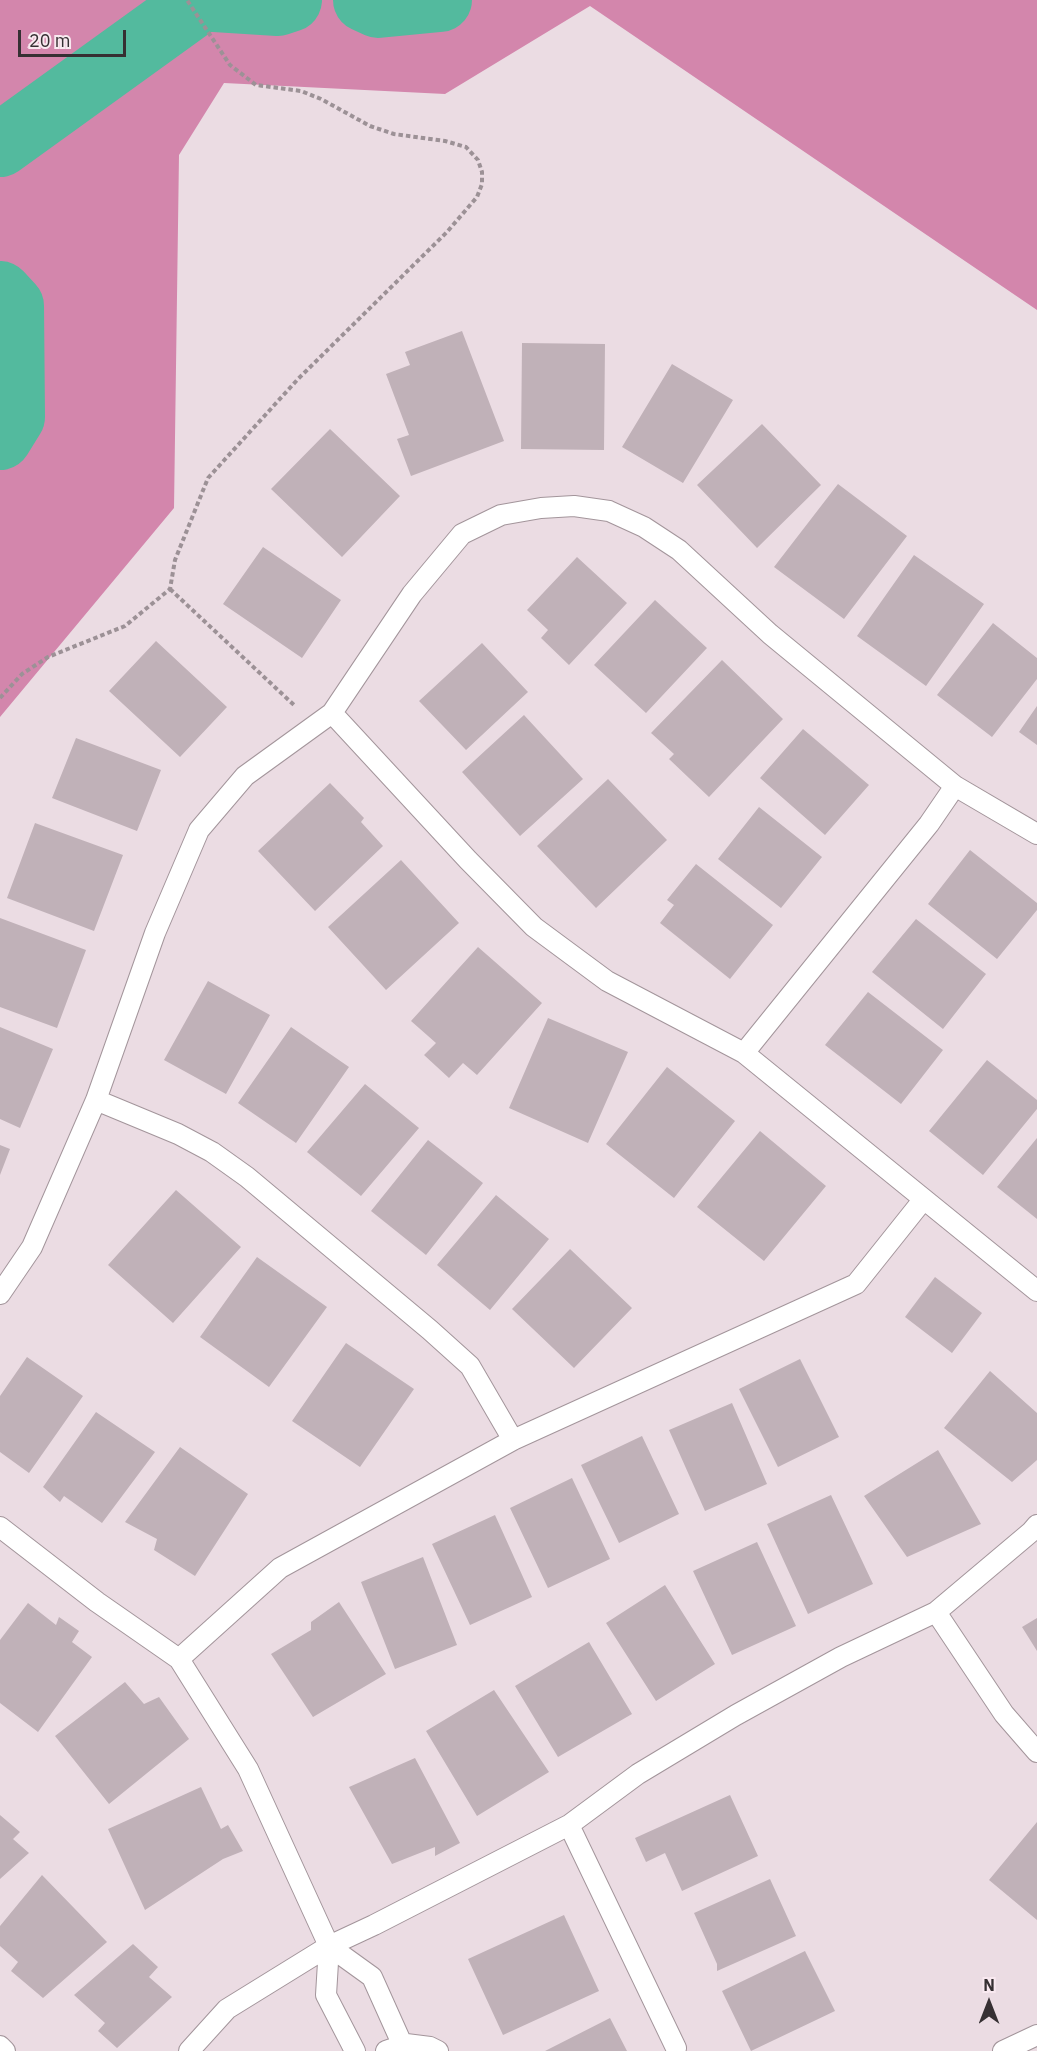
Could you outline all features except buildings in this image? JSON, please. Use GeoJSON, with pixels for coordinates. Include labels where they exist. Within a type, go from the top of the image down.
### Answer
{"type":"FeatureCollection","features":[{"type":"Feature","properties":{"kind":"lane"},"geometry":{"type":"LineString","coordinates":[[0,1294],[32,1247],[96,1100],[155,933],[199,830],[245,776],[332,713],[412,594],[462,534],[501,515],[541,508],[574,506],[609,511],[644,527],[679,550],[770,634],[955,786],[1037,834]]}},
{"type":"Feature","properties":{"kind":"lane"},"geometry":{"type":"LineString","coordinates":[[332,713],[468,860],[534,927],[607,981],[744,1053],[1037,1291]]}},
{"type":"Feature","properties":{"kind":"lane"},"geometry":{"type":"LineString","coordinates":[[744,1053],[928,824],[955,786]]}},
{"type":"Feature","properties":{"kind":"lane"},"geometry":{"type":"LineString","coordinates":[[96,1100],[178,1134],[212,1152],[247,1177],[470,1366],[513,1440]]}},
{"type":"Feature","properties":{"kind":"lane"},"geometry":{"type":"LineString","coordinates":[[179,1659],[280,1568],[513,1440],[856,1284],[923,1200]]}},
{"type":"Feature","properties":{"kind":"lane"},"geometry":{"type":"LineString","coordinates":[[189,2051],[227,2009],[329,1946],[568,1825],[638,1774],[736,1715],[841,1657],[936,1612],[1032,1532],[1037,1525]]}},
{"type":"Feature","properties":{"kind":"lane"},"geometry":{"type":"LineString","coordinates":[[0,1527],[97,1602],[179,1659],[248,1769],[329,1946],[326,1995],[355,2051]]}},
{"type":"Feature","properties":{"kind":"lane"},"geometry":{"type":"LineString","coordinates":[[936,1612],[1004,1714],[1037,1752]]}},
{"type":"Feature","properties":{"kind":"lane"},"geometry":{"type":"LineString","coordinates":[[568,1825],[676,2048]]}},
{"type":"Feature","properties":{"kind":"lane"},"geometry":{"type":"LineString","coordinates":[[329,1946],[372,1977],[394,2048],[430,2047],[438,2051]]}},
{"type":"Feature","properties":{"kind":"lane"},"geometry":{"type":"LineString","coordinates":[[1003,2051],[1037,2035]]}},
{"type":"Feature","properties":{"kind":"lane"},"geometry":{"type":"LineString","coordinates":[[0,2046],[5,2051]]}},
{"type":"Feature","properties":{"kind":"path"},"geometry":{"type":"LineString","coordinates":[[0,698],[22,674],[48,657],[125,626],[170,589],[176,560],[208,478],[298,379],[447,231],[477,197],[482,184],[482,172],[478,160],[466,147],[446,141],[394,134],[370,126],[321,99],[301,91],[256,84],[230,65],[187,0]]}},
{"type":"Feature","properties":{"kind":"path"},"geometry":{"type":"LineString","coordinates":[[170,589],[314,724]]}},
{"type":"Feature","properties":{"kind":"shaded area"},"geometry":{"type":"Polygon","coordinates":[[[0,0],[1037,0],[1037,310],[590,6],[445,94],[224,83],[179,155],[174,508],[0,717],[0,0]]]}},
{"type":"Feature","properties":{"kind":"waterway"},"geometry":{"type":"LineString","coordinates":[[0,145],[201,0]]}},
{"type":"Feature","properties":{"kind":"waterway"},"geometry":{"type":"LineString","coordinates":[[215,0],[278,4],[290,0]]}},
{"type":"Feature","properties":{"kind":"waterway"},"geometry":{"type":"LineString","coordinates":[[365,0],[378,6],[440,0]]}},
{"type":"Feature","properties":{"kind":"waterway"},"geometry":{"type":"LineString","coordinates":[[0,293],[12,306],[13,417],[0,438]]}}]}
